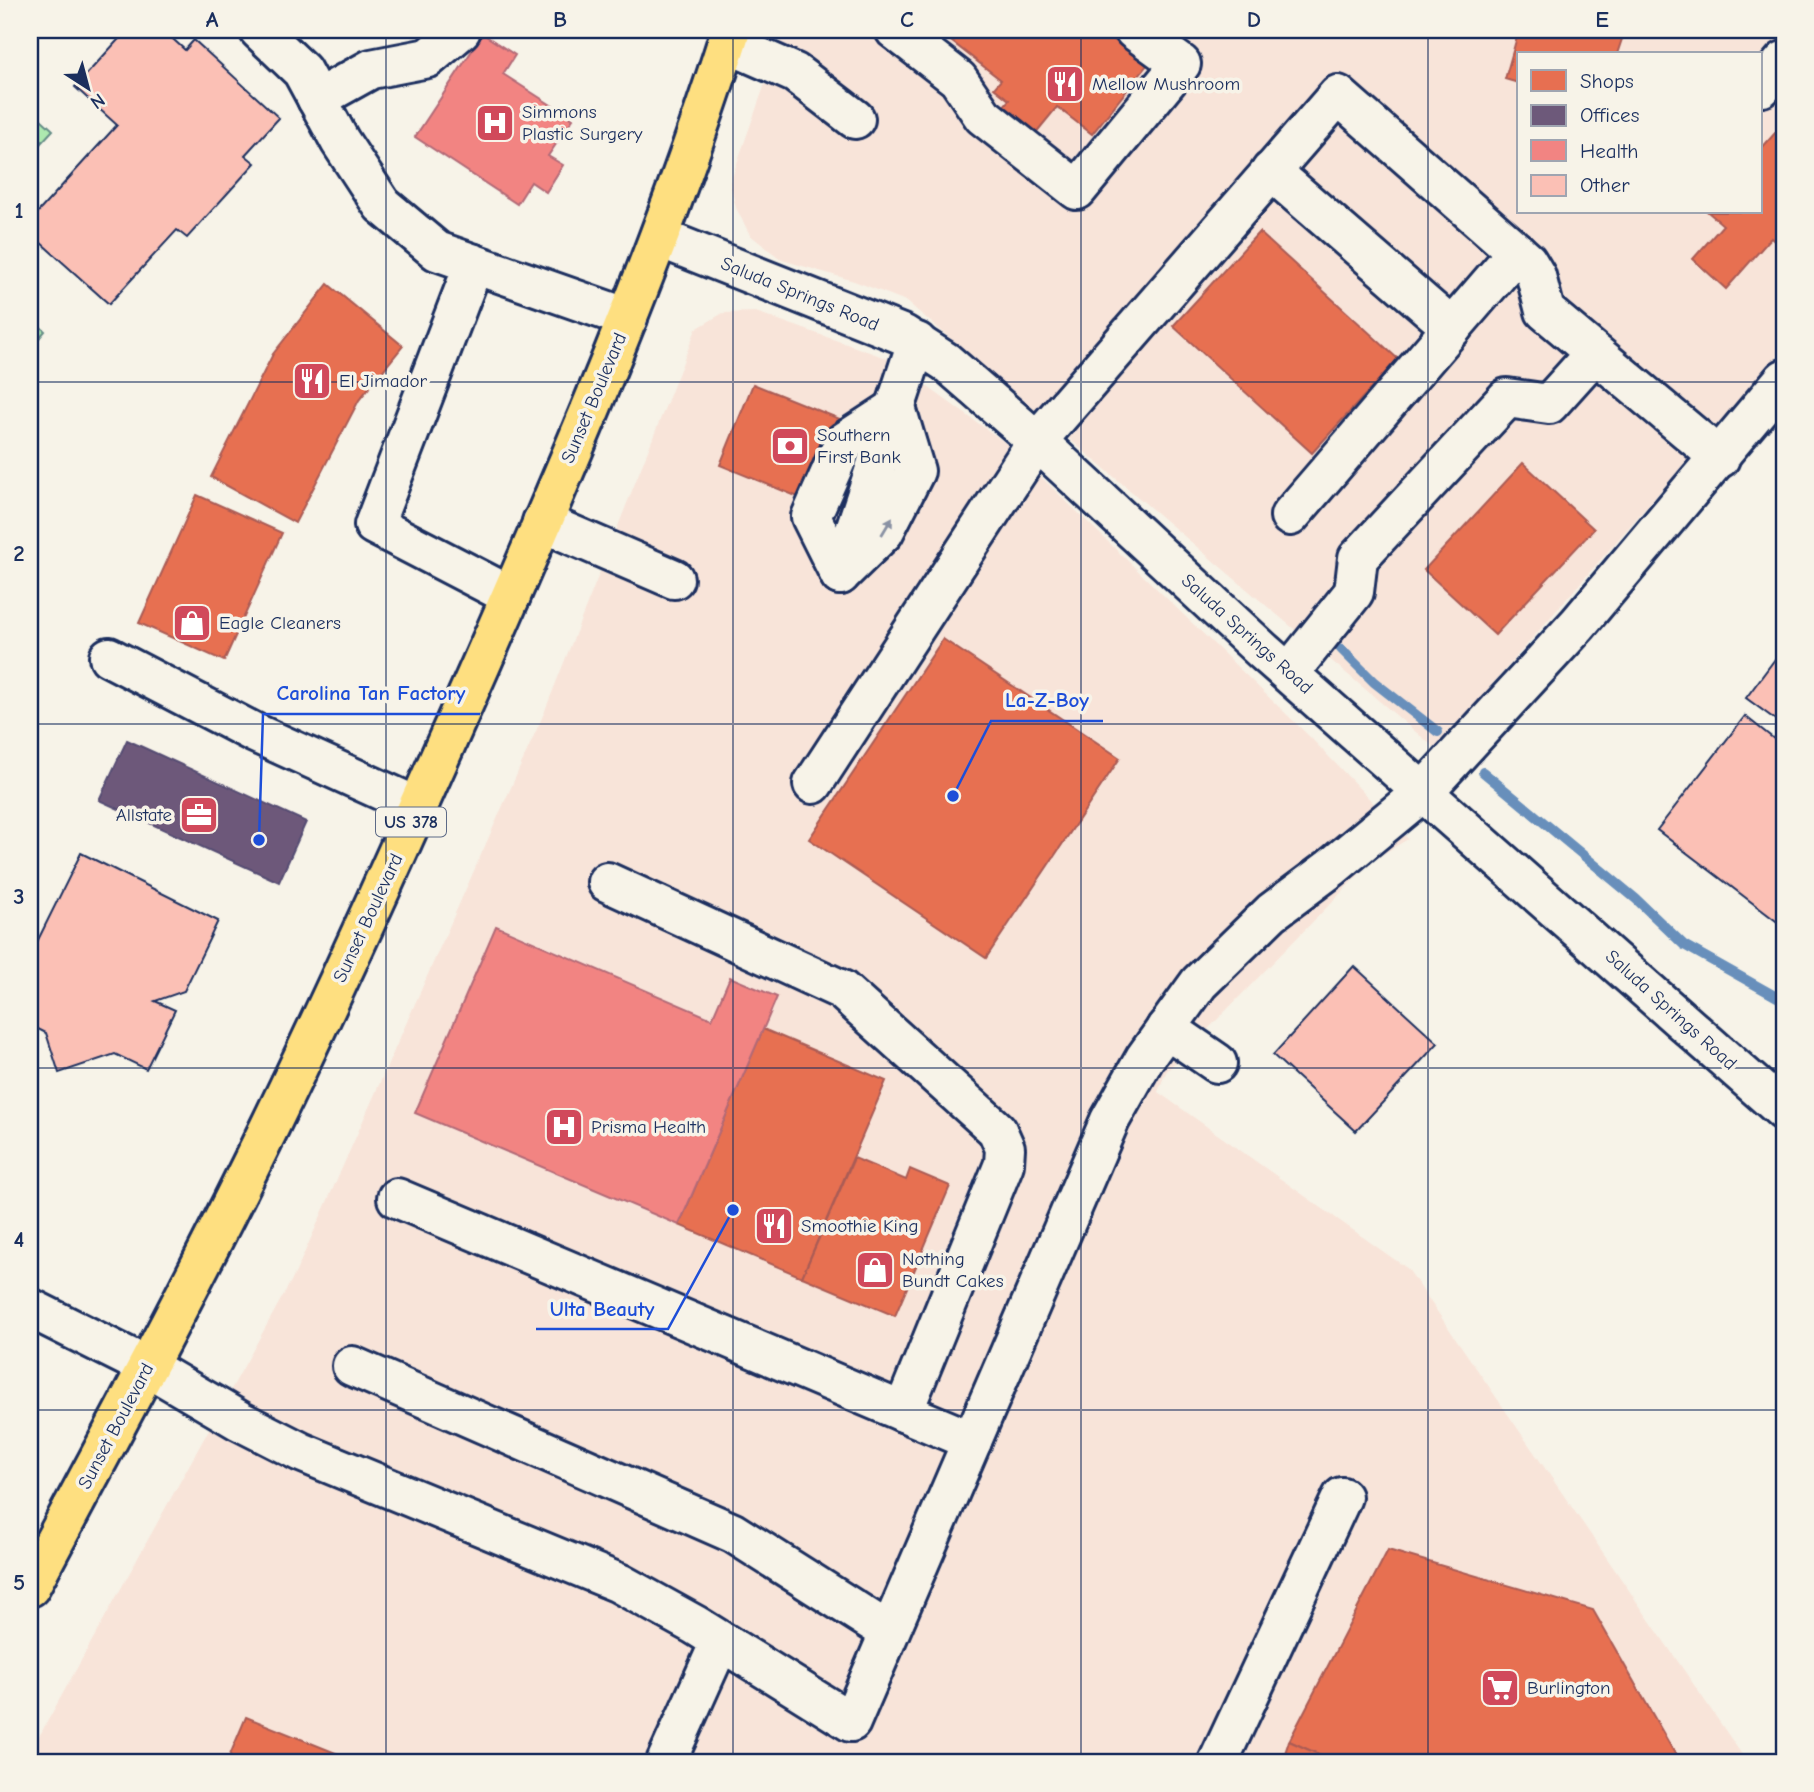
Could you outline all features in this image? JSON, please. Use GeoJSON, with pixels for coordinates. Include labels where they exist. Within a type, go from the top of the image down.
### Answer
{"type":"FeatureCollection","features":[{"type":"Feature","properties":{"kind":"main road","name":"Sunset Boulevard"},"geometry":{"type":"LineString","coordinates":[[30,1587],[148,1367],[267,1133],[368,918],[511,596],[628,318],[660,238],[729,36]]}},
{"type":"Feature","properties":{"kind":"street"},"geometry":{"type":"LineString","coordinates":[[259,30],[302,71],[340,141],[382,205],[437,251],[628,318]]}},
{"type":"Feature","properties":{"kind":"street"},"geometry":{"type":"LineString","coordinates":[[317,99],[371,68],[428,58],[461,30]]}},
{"type":"Feature","properties":{"kind":"street"},"geometry":{"type":"LineString","coordinates":[[895,30],[958,79],[983,116],[1077,190],[1181,64],[1134,30]]}},
{"type":"Feature","properties":{"kind":"street"},"geometry":{"type":"LineString","coordinates":[[729,36],[795,73],[855,119]]}},
{"type":"Feature","properties":{"kind":"street"},"geometry":{"type":"LineString","coordinates":[[813,784],[1037,440],[1338,95],[1527,261],[1536,276],[1545,312],[1720,458]]}},
{"type":"Feature","properties":{"kind":"street"},"geometry":{"type":"LineString","coordinates":[[1271,172],[1452,328]]}},
{"type":"Feature","properties":{"kind":"street","name":"Saluda Springs Road"},"geometry":{"type":"LineString","coordinates":[[660,238],[904,335],[946,362],[1037,440],[1289,673],[1784,1111]]}},
{"type":"Feature","properties":{"kind":"street"},"geometry":{"type":"LineString","coordinates":[[1290,516],[1517,252]]}},
{"type":"Feature","properties":{"kind":"street"},"geometry":{"type":"LineString","coordinates":[[474,264],[374,525],[511,596]]}},
{"type":"Feature","properties":{"kind":"street"},"geometry":{"type":"LineString","coordinates":[[840,575],[918,342]]}},
{"type":"Feature","properties":{"kind":"street"},"geometry":{"type":"LineString","coordinates":[[1289,673],[1354,592],[1359,558],[1507,398],[1549,404],[1594,355]]}},
{"type":"Feature","properties":{"kind":"street"},"geometry":{"type":"LineString","coordinates":[[30,1308],[148,1367],[240,1421],[301,1452],[619,1583],[695,1625],[851,1722],[1110,1119],[1145,1058],[1199,982],[1238,943],[1272,912],[1331,868],[1424,791],[1578,624],[1784,379]]}},
{"type":"Feature","properties":{"kind":"street"},"geometry":{"type":"LineString","coordinates":[[542,522],[674,579]]}},
{"type":"Feature","properties":{"kind":"street"},"geometry":{"type":"LineString","coordinates":[[109,657],[254,733],[418,807]]}},
{"type":"Feature","properties":{"kind":"street"},"geometry":{"type":"LineString","coordinates":[[607,882],[842,990],[997,1130],[1006,1149],[1004,1164],[903,1412]]}},
{"type":"Feature","properties":{"kind":"street"},"geometry":{"type":"LineString","coordinates":[[1166,1028],[1217,1063]]}},
{"type":"Feature","properties":{"kind":"street"},"geometry":{"type":"LineString","coordinates":[[397,1198],[972,1441]]}},
{"type":"Feature","properties":{"kind":"street"},"geometry":{"type":"LineString","coordinates":[[352,1366],[733,1532],[889,1632]]}},
{"type":"Feature","properties":{"kind":"street"},"geometry":{"type":"LineString","coordinates":[[1218,1762],[1342,1497]]}},
{"type":"Feature","properties":{"kind":"street"},"geometry":{"type":"LineString","coordinates":[[666,1762],[720,1642]]}},
{"type":"Feature","properties":{"kind":"shaded area"},"geometry":{"type":"Polygon","coordinates":[[[784,30],[1784,30],[1784,349],[1436,749],[906,301],[854,281],[782,260],[750,235],[736,208],[730,183],[784,30]]]}},
{"type":"Feature","properties":{"kind":"shaded area"},"geometry":{"type":"Polygon","coordinates":[[[756,312],[889,359],[1007,444],[1310,737],[1408,839],[1373,860],[1166,1072],[1158,1092],[1408,1269],[1747,1762],[30,1762],[30,1747],[41,1733],[295,1274],[544,713],[696,329],[723,313],[756,312]]]}},
{"type":"Feature","properties":{"kind":"green space"},"geometry":{"type":"Polygon","coordinates":[[[30,109],[53,130],[30,155],[30,109]]]}},
{"type":"Feature","properties":{"kind":"green space"},"geometry":{"type":"Polygon","coordinates":[[[30,317],[45,331],[30,349],[30,317]]]}},
{"type":"Feature","properties":{"kind":"building: Shops","name":"Mellow Mushroom"},"geometry":{"type":"Polygon","coordinates":[[[961,30],[1101,30],[1147,65],[1092,134],[1057,107],[1030,140],[997,114],[1009,100],[994,88],[1001,80],[951,41],[961,30]]]}},
{"type":"Feature","properties":{"kind":"building: Shops"},"geometry":{"type":"Polygon","coordinates":[[[1519,30],[1625,30],[1618,52],[1517,52],[1517,83],[1505,79],[1519,30]]]}},
{"type":"Feature","properties":{"kind":"building: Shops"},"geometry":{"type":"Polygon","coordinates":[[[1784,123],[1784,250],[1771,238],[1726,289],[1693,259],[1723,225],[1710,214],[1762,214],[1762,148],[1784,123]]]}},
{"type":"Feature","properties":{"kind":"building: Shops"},"geometry":{"type":"Polygon","coordinates":[[[1259,232],[1398,359],[1312,453],[1173,326],[1259,232]]]}},
{"type":"Feature","properties":{"kind":"building: Shops"},"geometry":{"type":"Polygon","coordinates":[[[328,284],[403,346],[359,400],[295,523],[211,477],[273,354],[328,284]]]}},
{"type":"Feature","properties":{"kind":"building: Shops"},"geometry":{"type":"Polygon","coordinates":[[[753,384],[842,420],[905,467],[886,513],[814,484],[808,501],[720,465],[753,384]]]}},
{"type":"Feature","properties":{"kind":"building: Shops"},"geometry":{"type":"Polygon","coordinates":[[[1523,463],[1594,529],[1495,635],[1424,570],[1523,463]]]}},
{"type":"Feature","properties":{"kind":"building: Shops"},"geometry":{"type":"Polygon","coordinates":[[[197,495],[282,533],[224,661],[139,623],[197,495]]]}},
{"type":"Feature","properties":{"kind":"building: Shops"},"geometry":{"type":"Polygon","coordinates":[[[943,639],[1120,758],[986,958],[809,839],[943,639]]]}},
{"type":"Feature","properties":{"kind":"building: Shops"},"geometry":{"type":"Polygon","coordinates":[[[763,1029],[886,1081],[802,1277],[679,1225],[763,1029]]]}},
{"type":"Feature","properties":{"kind":"building: Shops"},"geometry":{"type":"Polygon","coordinates":[[[854,1158],[906,1180],[910,1169],[950,1186],[895,1316],[802,1277],[854,1158]]]}},
{"type":"Feature","properties":{"kind":"building: Shops"},"geometry":{"type":"Polygon","coordinates":[[[1388,1550],[1593,1610],[1678,1759],[1673,1762],[1336,1762],[1289,1741],[1388,1550]]]}},
{"type":"Feature","properties":{"kind":"building: Shops"},"geometry":{"type":"Polygon","coordinates":[[[246,1717],[358,1762],[227,1762],[246,1717]]]}},
{"type":"Feature","properties":{"kind":"building: Shops"},"geometry":{"type":"Polygon","coordinates":[[[1289,1741],[1336,1762],[1282,1762],[1289,1741]]]}},
{"type":"Feature","properties":{"kind":"building: Offices"},"geometry":{"type":"Polygon","coordinates":[[[127,740],[306,822],[279,882],[99,800],[127,740]]]}},
{"type":"Feature","properties":{"kind":"building: Health"},"geometry":{"type":"Polygon","coordinates":[[[483,34],[515,55],[503,74],[573,119],[548,156],[563,165],[546,192],[531,182],[517,204],[415,137],[483,34]]]}},
{"type":"Feature","properties":{"kind":"building: Health"},"geometry":{"type":"Polygon","coordinates":[[[496,926],[712,1019],[730,977],[777,997],[679,1225],[415,1113],[496,926]]]}},
{"type":"Feature","properties":{"kind":"building: Other"},"geometry":{"type":"Polygon","coordinates":[[[127,30],[163,30],[185,50],[194,40],[279,118],[245,155],[255,163],[187,238],[177,230],[109,304],[30,233],[30,221],[117,125],[75,87],[127,30]]]}},
{"type":"Feature","properties":{"kind":"building: Other"},"geometry":{"type":"Polygon","coordinates":[[[1784,647],[1784,726],[1746,698],[1784,647]]]}},
{"type":"Feature","properties":{"kind":"building: Other"},"geometry":{"type":"Polygon","coordinates":[[[1745,716],[1784,747],[1784,927],[1657,830],[1745,716]]]}},
{"type":"Feature","properties":{"kind":"building: Other"},"geometry":{"type":"Polygon","coordinates":[[[81,853],[218,921],[184,991],[155,1001],[175,1010],[146,1069],[115,1054],[59,1073],[46,1033],[30,1025],[30,956],[81,853]]]}},
{"type":"Feature","properties":{"kind":"building: Other"},"geometry":{"type":"Polygon","coordinates":[[[1354,966],[1438,1043],[1356,1131],[1273,1055],[1354,966]]]}},
{"type":"Feature","properties":{"kind":"waterway"},"geometry":{"type":"LineString","coordinates":[[1341,649],[1374,682],[1438,732]]}},
{"type":"Feature","properties":{"kind":"waterway"},"geometry":{"type":"LineString","coordinates":[[1483,772],[1636,899],[1684,945],[1784,1001]]}},
{"type":"Feature","properties":{"kind":"place","name":"Mellow Mushroom"},"geometry":{"type":"Point","coordinates":[1065,84]}},
{"type":"Feature","properties":{"kind":"place","name":"Simmons Plastic Surgery"},"geometry":{"type":"Point","coordinates":[495,123]}},
{"type":"Feature","properties":{"kind":"place","name":"El Jimador"},"geometry":{"type":"Point","coordinates":[312,381]}},
{"type":"Feature","properties":{"kind":"place","name":"Southern First Bank"},"geometry":{"type":"Point","coordinates":[790,446]}},
{"type":"Feature","properties":{"kind":"place","name":"Eagle Cleaners"},"geometry":{"type":"Point","coordinates":[192,623]}},
{"type":"Feature","properties":{"kind":"place","name":"La-Z-Boy"},"geometry":{"type":"Point","coordinates":[953,796]}},
{"type":"Feature","properties":{"kind":"place","name":"Allstate"},"geometry":{"type":"Point","coordinates":[199,815]}},
{"type":"Feature","properties":{"kind":"place","name":"Carolina Tan Factory"},"geometry":{"type":"Point","coordinates":[259,840]}},
{"type":"Feature","properties":{"kind":"place","name":"Prisma Health"},"geometry":{"type":"Point","coordinates":[564,1127]}},
{"type":"Feature","properties":{"kind":"place","name":"Ulta Beauty"},"geometry":{"type":"Point","coordinates":[733,1210]}},
{"type":"Feature","properties":{"kind":"place","name":"Smoothie King"},"geometry":{"type":"Point","coordinates":[774,1226]}},
{"type":"Feature","properties":{"kind":"place","name":"Nothing Bundt Cakes"},"geometry":{"type":"Point","coordinates":[875,1270]}},
{"type":"Feature","properties":{"kind":"place","name":"Burlington"},"geometry":{"type":"Point","coordinates":[1500,1688]}}]}
